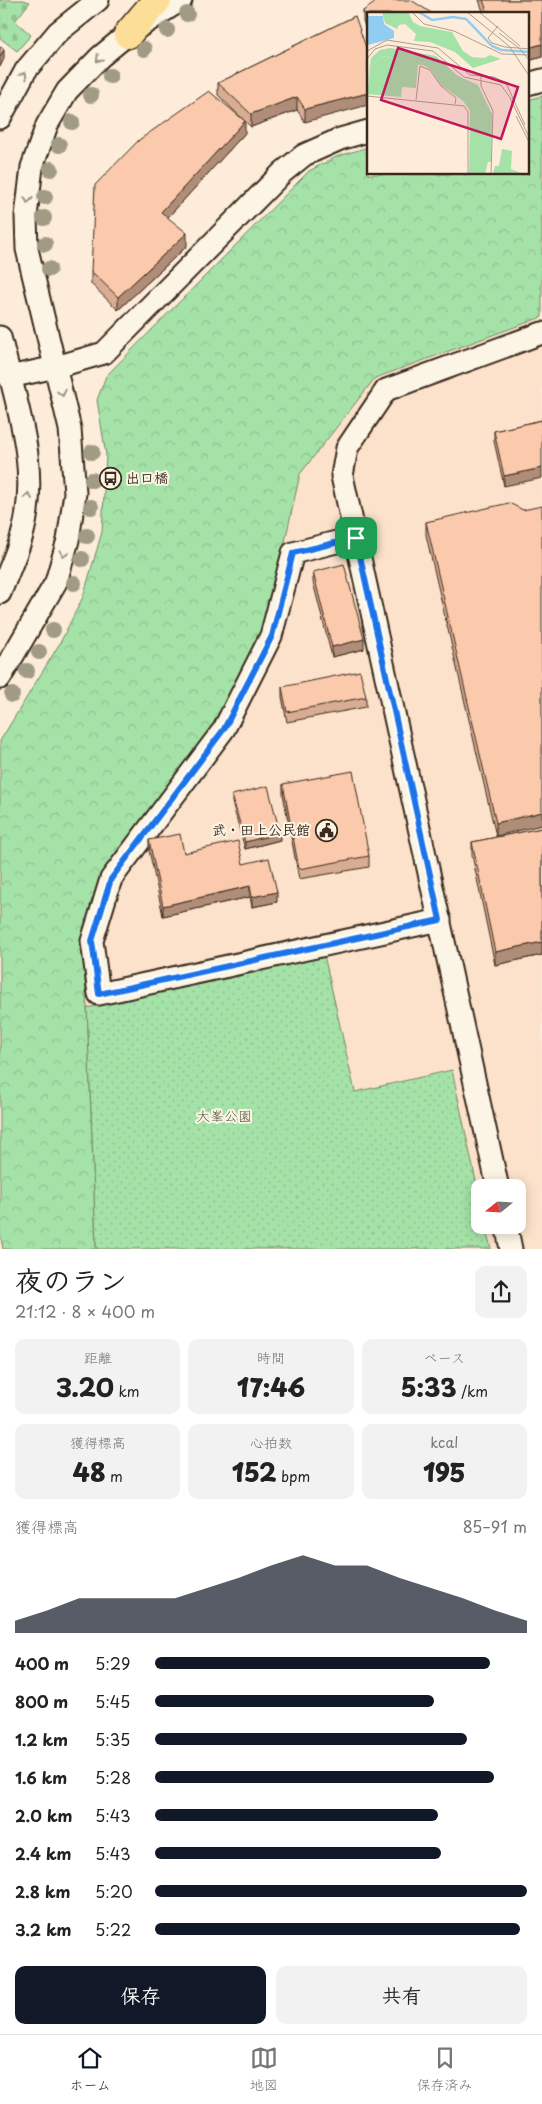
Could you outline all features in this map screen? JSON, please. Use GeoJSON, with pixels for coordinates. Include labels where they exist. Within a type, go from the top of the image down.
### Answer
{"type":"FeatureCollection","features":[{"type":"Feature","properties":{"kind":"highway"},"geometry":{"type":"LineString","coordinates":[[128,34],[157,0]]}},
{"type":"Feature","properties":{"kind":"street"},"geometry":{"type":"LineString","coordinates":[[0,118],[26,70],[58,32],[98,0]]}},
{"type":"Feature","properties":{"kind":"street"},"geometry":{"type":"LineString","coordinates":[[0,678],[56,582],[68,540],[74,494],[70,429],[27,249],[26,216],[32,167],[47,125],[67,91],[100,57],[128,34],[181,0]]}},
{"type":"Feature","properties":{"kind":"street"},"geometry":{"type":"LineString","coordinates":[[10,377],[56,367],[104,353],[283,172],[304,154],[340,139],[367,131]]}},
{"type":"Feature","properties":{"kind":"street"},"geometry":{"type":"LineString","coordinates":[[496,1179],[342,476],[347,448],[386,390],[542,333]]}},
{"type":"Feature","properties":{"kind":"street"},"geometry":{"type":"LineString","coordinates":[[0,337],[26,438],[29,490],[21,538],[0,593]]}},
{"type":"Feature","properties":{"kind":"street"},"geometry":{"type":"LineString","coordinates":[[356,538],[293,553],[272,636],[224,729],[111,879],[92,941],[99,994],[440,920]]}},
{"type":"Feature","properties":{"kind":"street"},"geometry":{"type":"LineString","coordinates":[[508,1234],[511,1249]]}},
{"type":"Feature","properties":{"kind":"shaded area"},"geometry":{"type":"Polygon","coordinates":[[[542,317],[542,1249],[96,1249],[87,1008],[82,940],[265,631],[300,474],[375,378],[542,317]]]}},
{"type":"Feature","properties":{"kind":"green space"},"geometry":{"type":"Polygon","coordinates":[[[0,0],[23,0],[30,2],[15,21],[31,35],[17,51],[0,38],[0,0]]]}},
{"type":"Feature","properties":{"kind":"green space"},"geometry":{"type":"Polygon","coordinates":[[[542,96],[542,317],[375,378],[300,474],[265,631],[213,729],[82,940],[87,1008],[96,1249],[3,1249],[0,1233],[0,741],[60,643],[83,597],[102,532],[106,455],[97,400],[106,376],[309,171],[336,157],[367,147],[367,175],[530,175],[530,99],[542,96]]]}},
{"type":"Feature","properties":{"kind":"green space","name":"大峯公園"},"geometry":{"type":"Polygon","coordinates":[[[324,955],[355,1092],[452,1070],[475,1179],[471,1179],[471,1234],[487,1234],[491,1249],[96,1249],[87,1008],[324,955]]]}},
{"type":"Feature","properties":{"kind":"building"},"geometry":{"type":"Polygon","coordinates":[[[379,0],[411,0],[430,12],[367,12],[367,22],[363,11],[379,0]]]}},
{"type":"Feature","properties":{"kind":"building"},"geometry":{"type":"Polygon","coordinates":[[[483,0],[542,0],[542,44],[530,47],[530,12],[487,12],[483,0]]]}},
{"type":"Feature","properties":{"kind":"building"},"geometry":{"type":"Polygon","coordinates":[[[355,16],[367,50],[367,93],[305,109],[297,97],[251,114],[218,83],[355,16]]]}},
{"type":"Feature","properties":{"kind":"building"},"geometry":{"type":"Polygon","coordinates":[[[0,47],[4,49],[0,57],[0,47]]]}},
{"type":"Feature","properties":{"kind":"building"},"geometry":{"type":"Polygon","coordinates":[[[209,91],[245,121],[161,212],[187,233],[118,297],[91,271],[95,185],[139,140],[209,91]]]}},
{"type":"Feature","properties":{"kind":"building"},"geometry":{"type":"Polygon","coordinates":[[[542,420],[542,468],[504,476],[494,431],[542,420]]]}},
{"type":"Feature","properties":{"kind":"building"},"geometry":{"type":"Polygon","coordinates":[[[509,503],[523,510],[542,506],[542,812],[496,823],[426,522],[509,503]]]}},
{"type":"Feature","properties":{"kind":"building"},"geometry":{"type":"Polygon","coordinates":[[[344,564],[364,639],[332,647],[313,572],[344,564]]]}},
{"type":"Feature","properties":{"kind":"building"},"geometry":{"type":"Polygon","coordinates":[[[360,671],[366,697],[287,712],[282,687],[360,671]]]}},
{"type":"Feature","properties":{"kind":"building","name":"武・田上公民館"},"geometry":{"type":"Polygon","coordinates":[[[353,771],[369,856],[299,869],[283,784],[353,771]]]}},
{"type":"Feature","properties":{"kind":"building"},"geometry":{"type":"Polygon","coordinates":[[[268,786],[280,833],[245,842],[232,795],[268,786]]]}},
{"type":"Feature","properties":{"kind":"building"},"geometry":{"type":"Polygon","coordinates":[[[542,828],[542,942],[495,952],[472,842],[542,828]]]}},
{"type":"Feature","properties":{"kind":"building"},"geometry":{"type":"Polygon","coordinates":[[[180,834],[184,853],[238,841],[243,864],[269,858],[277,892],[252,897],[250,886],[163,906],[149,840],[180,834]]]}},
{"type":"Feature","properties":{"kind":"place","name":"出口橋"},"geometry":{"type":"Point","coordinates":[110,478]}},
{"type":"Feature","properties":{"kind":"place","name":"武・田上公民館"},"geometry":{"type":"Point","coordinates":[326,830]}},
{"type":"Feature","properties":{"kind":"route"},"geometry":{"type":"LineString","coordinates":[[356,538],[440,920],[99,994],[92,941],[111,879],[224,729],[272,636],[293,553],[356,538]]}}]}
